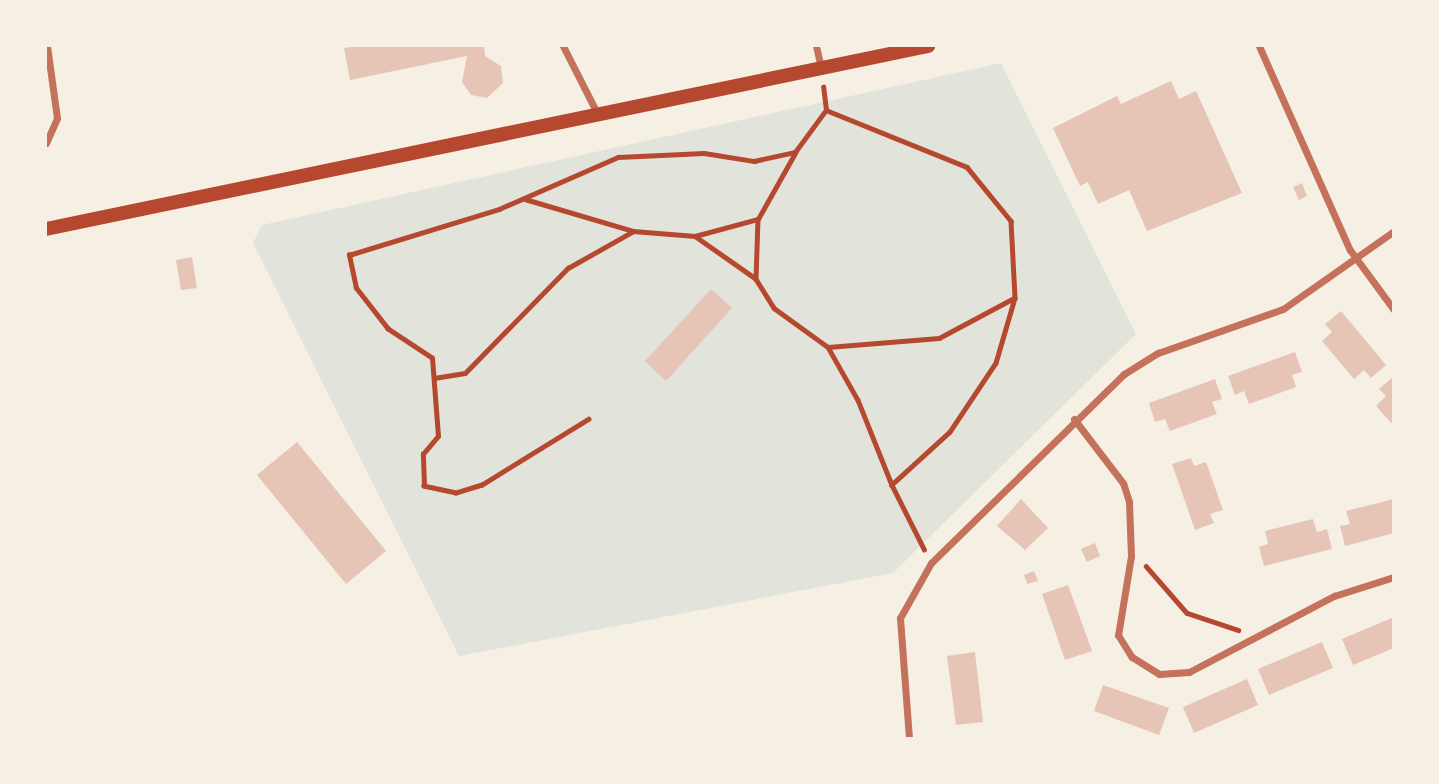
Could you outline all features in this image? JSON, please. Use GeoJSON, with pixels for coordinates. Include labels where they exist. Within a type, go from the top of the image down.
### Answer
{"type":"FeatureCollection","features":[{"type":"Feature","properties":{"kind":"main road"},"geometry":{"type":"LineString","coordinates":[[46,229],[928,46]]}},
{"type":"Feature","properties":{"kind":"street"},"geometry":{"type":"LineString","coordinates":[[46,143],[57,118],[47,46]]}},
{"type":"Feature","properties":{"kind":"street"},"geometry":{"type":"LineString","coordinates":[[563,46],[598,115]]}},
{"type":"Feature","properties":{"kind":"street"},"geometry":{"type":"LineString","coordinates":[[816,46],[821,68]]}},
{"type":"Feature","properties":{"kind":"street"},"geometry":{"type":"LineString","coordinates":[[1259,46],[1356,260],[1394,310]]}},
{"type":"Feature","properties":{"kind":"street"},"geometry":{"type":"LineString","coordinates":[[909,738],[900,618],[931,563],[1074,419],[1149,358],[1283,309],[1394,232]]}},
{"type":"Feature","properties":{"kind":"street"},"geometry":{"type":"LineString","coordinates":[[1074,419],[1122,483],[1132,543],[1116,628],[1139,662],[1159,674],[1181,675],[1345,591],[1394,577]]}},
{"type":"Feature","properties":{"kind":"path"},"geometry":{"type":"LineString","coordinates":[[756,279],[758,219],[795,152],[825,110],[821,68]]}},
{"type":"Feature","properties":{"kind":"path"},"geometry":{"type":"LineString","coordinates":[[825,110],[967,167],[1012,221],[1015,298],[996,363],[950,432],[892,485]]}},
{"type":"Feature","properties":{"kind":"path"},"geometry":{"type":"LineString","coordinates":[[589,419],[482,485],[456,493],[424,486],[423,454],[438,436],[432,358],[388,328],[356,288],[349,255],[524,199],[618,157],[704,153],[754,161],[795,152]]}},
{"type":"Feature","properties":{"kind":"path"},"geometry":{"type":"LineString","coordinates":[[524,199],[633,231],[695,236],[758,219]]}},
{"type":"Feature","properties":{"kind":"path"},"geometry":{"type":"LineString","coordinates":[[434,378],[465,373],[568,268],[633,231]]}},
{"type":"Feature","properties":{"kind":"path"},"geometry":{"type":"LineString","coordinates":[[695,236],[756,279],[774,308],[828,347],[931,563]]}},
{"type":"Feature","properties":{"kind":"path"},"geometry":{"type":"LineString","coordinates":[[828,347],[939,338],[1015,298]]}},
{"type":"Feature","properties":{"kind":"path"},"geometry":{"type":"LineString","coordinates":[[1132,543],[1159,589],[1187,613],[1255,635]]}},
{"type":"Feature","properties":{"kind":"shaded area"},"geometry":{"type":"Polygon","coordinates":[[[1001,63],[1136,334],[893,573],[459,656],[253,243],[262,225],[1001,63]]]}},
{"type":"Feature","properties":{"kind":"building"},"geometry":{"type":"Polygon","coordinates":[[[484,46],[485,56],[501,66],[503,83],[487,98],[471,95],[462,82],[467,56],[350,80],[344,48],[484,46]]]}},
{"type":"Feature","properties":{"kind":"building"},"geometry":{"type":"Polygon","coordinates":[[[1171,81],[1179,99],[1196,91],[1242,193],[1147,231],[1129,190],[1098,204],[1088,182],[1080,186],[1053,128],[1117,96],[1121,104],[1171,81]]]}},
{"type":"Feature","properties":{"kind":"building"},"geometry":{"type":"Polygon","coordinates":[[[1302,183],[1307,196],[1299,200],[1293,187],[1302,183]]]}},
{"type":"Feature","properties":{"kind":"building"},"geometry":{"type":"Polygon","coordinates":[[[192,257],[197,288],[181,290],[176,260],[192,257]]]}},
{"type":"Feature","properties":{"kind":"building"},"geometry":{"type":"Polygon","coordinates":[[[711,289],[732,308],[666,381],[645,361],[711,289]]]}},
{"type":"Feature","properties":{"kind":"building"},"geometry":{"type":"Polygon","coordinates":[[[1341,311],[1386,365],[1371,378],[1364,370],[1354,379],[1322,341],[1332,332],[1325,324],[1341,311]]]}},
{"type":"Feature","properties":{"kind":"building"},"geometry":{"type":"Polygon","coordinates":[[[1295,352],[1302,372],[1292,375],[1296,387],[1249,404],[1244,391],[1235,395],[1228,376],[1295,352]]]}},
{"type":"Feature","properties":{"kind":"building"},"geometry":{"type":"Polygon","coordinates":[[[1394,376],[1394,426],[1376,406],[1386,396],[1379,389],[1394,376]]]}},
{"type":"Feature","properties":{"kind":"building"},"geometry":{"type":"Polygon","coordinates":[[[1215,379],[1222,399],[1212,402],[1217,414],[1170,431],[1165,419],[1155,422],[1149,403],[1215,379]]]}},
{"type":"Feature","properties":{"kind":"building"},"geometry":{"type":"Polygon","coordinates":[[[297,442],[386,551],[346,584],[257,475],[297,442]]]}},
{"type":"Feature","properties":{"kind":"building"},"geometry":{"type":"Polygon","coordinates":[[[1191,458],[1194,466],[1206,462],[1223,510],[1210,514],[1214,523],[1195,530],[1172,464],[1191,458]]]}},
{"type":"Feature","properties":{"kind":"building"},"geometry":{"type":"Polygon","coordinates":[[[1021,499],[1048,528],[1025,550],[997,526],[1021,499]]]}},
{"type":"Feature","properties":{"kind":"building"},"geometry":{"type":"Polygon","coordinates":[[[1394,499],[1394,533],[1345,546],[1340,526],[1350,524],[1346,511],[1394,499]]]}},
{"type":"Feature","properties":{"kind":"building"},"geometry":{"type":"Polygon","coordinates":[[[1313,519],[1317,532],[1327,529],[1332,549],[1264,566],[1259,547],[1268,544],[1265,531],[1313,519]]]}},
{"type":"Feature","properties":{"kind":"building"},"geometry":{"type":"Polygon","coordinates":[[[1095,543],[1100,556],[1087,562],[1081,549],[1095,543]]]}},
{"type":"Feature","properties":{"kind":"building"},"geometry":{"type":"Polygon","coordinates":[[[1034,571],[1038,581],[1027,584],[1024,575],[1034,571]]]}},
{"type":"Feature","properties":{"kind":"building"},"geometry":{"type":"Polygon","coordinates":[[[1068,585],[1092,651],[1065,660],[1042,594],[1068,585]]]}},
{"type":"Feature","properties":{"kind":"building"},"geometry":{"type":"Polygon","coordinates":[[[1394,617],[1394,648],[1353,665],[1342,639],[1394,617]]]}},
{"type":"Feature","properties":{"kind":"building"},"geometry":{"type":"Polygon","coordinates":[[[1322,642],[1333,668],[1269,695],[1258,669],[1322,642]]]}},
{"type":"Feature","properties":{"kind":"building"},"geometry":{"type":"Polygon","coordinates":[[[975,652],[983,722],[956,725],[947,656],[975,652]]]}},
{"type":"Feature","properties":{"kind":"building"},"geometry":{"type":"Polygon","coordinates":[[[1247,679],[1258,705],[1194,733],[1183,707],[1247,679]]]}},
{"type":"Feature","properties":{"kind":"building"},"geometry":{"type":"Polygon","coordinates":[[[1103,685],[1169,708],[1159,735],[1094,711],[1103,685]]]}}]}
